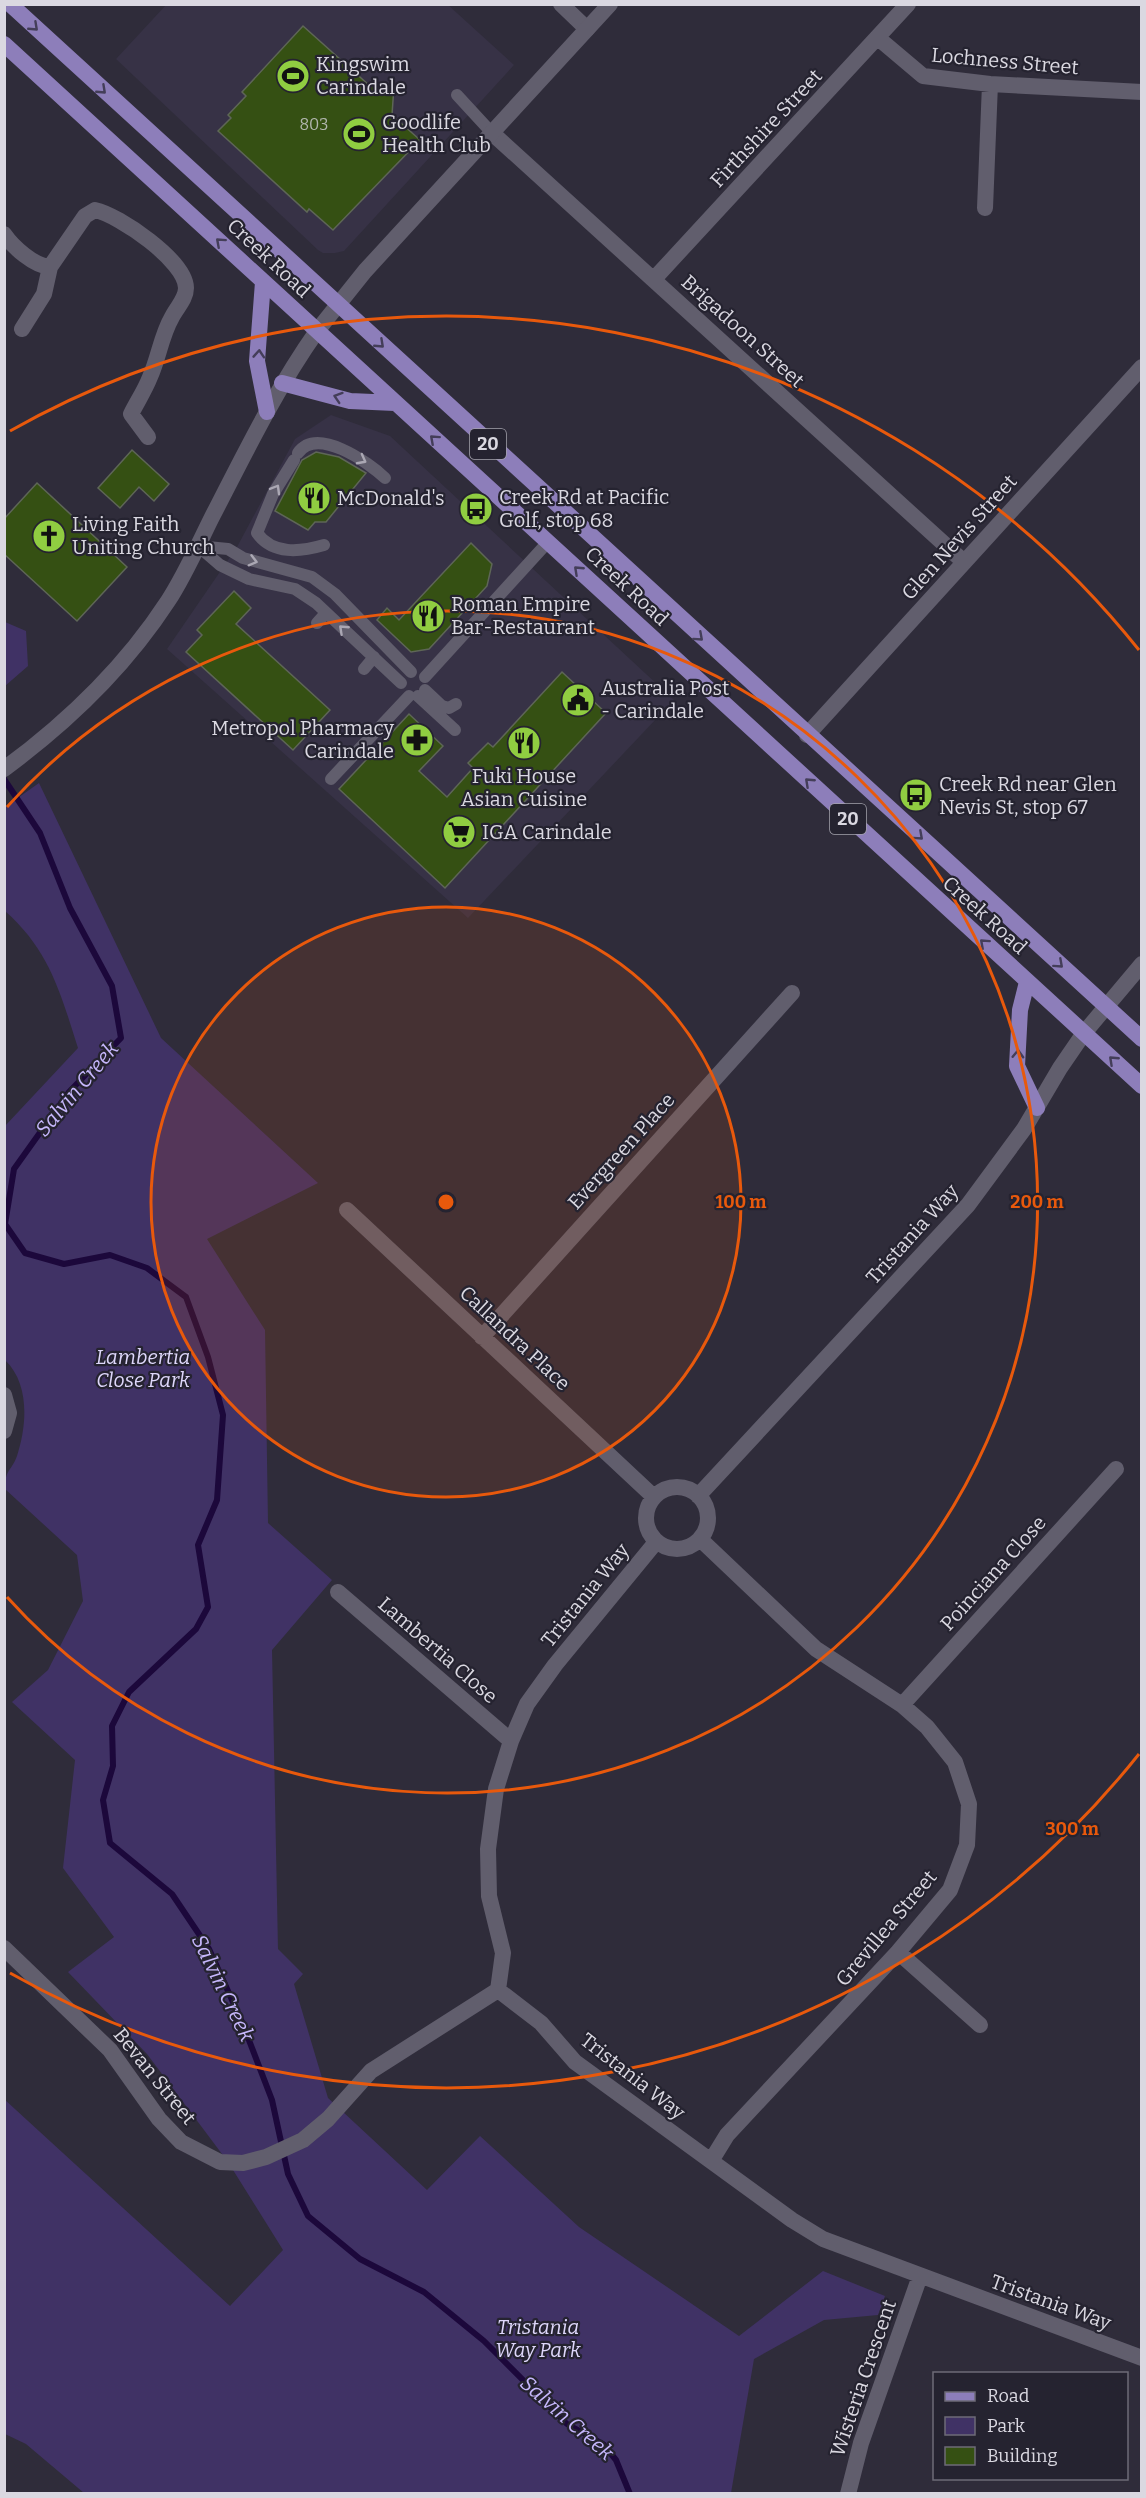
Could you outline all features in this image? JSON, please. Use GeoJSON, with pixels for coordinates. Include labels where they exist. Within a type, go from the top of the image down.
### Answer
{"type":"FeatureCollection","features":[{"type":"Feature","properties":{"kind":"main road","name":"Creek Road"},"geometry":{"type":"LineString","coordinates":[[10,4],[1142,1039]]}},
{"type":"Feature","properties":{"kind":"main road","name":"Creek Road"},"geometry":{"type":"LineString","coordinates":[[4,44],[1142,1086]]}},
{"type":"Feature","properties":{"kind":"main road"},"geometry":{"type":"LineString","coordinates":[[263,282],[257,362],[267,412]]}},
{"type":"Feature","properties":{"kind":"main road"},"geometry":{"type":"LineString","coordinates":[[282,383],[350,401],[395,403]]}},
{"type":"Feature","properties":{"kind":"main road"},"geometry":{"type":"LineString","coordinates":[[1027,982],[1020,1011],[1017,1066],[1037,1108]]}},
{"type":"Feature","properties":{"kind":"street"},"geometry":{"type":"LineString","coordinates":[[561,4],[587,29]]}},
{"type":"Feature","properties":{"kind":"street"},"geometry":{"type":"LineString","coordinates":[[4,769],[47,737],[140,641],[170,598],[282,383],[317,331],[337,305],[610,4]]}},
{"type":"Feature","properties":{"kind":"street","name":"Firthshire Street"},"geometry":{"type":"LineString","coordinates":[[654,279],[908,4]]}},
{"type":"Feature","properties":{"kind":"street","name":"Lochness Street"},"geometry":{"type":"LineString","coordinates":[[878,38],[923,76],[990,84],[1142,92]]}},
{"type":"Feature","properties":{"kind":"street"},"geometry":{"type":"LineString","coordinates":[[985,208],[990,84]]}},
{"type":"Feature","properties":{"kind":"street","name":"Brigadoon Street"},"geometry":{"type":"LineString","coordinates":[[492,133],[964,562]]}},
{"type":"Feature","properties":{"kind":"street"},"geometry":{"type":"LineString","coordinates":[[22,329],[44,294],[50,267],[85,216],[95,210],[108,213],[128,224],[156,246],[179,272],[186,286],[184,298],[164,331],[151,376],[131,414],[148,437]]}},
{"type":"Feature","properties":{"kind":"street"},"geometry":{"type":"LineString","coordinates":[[4,234],[25,255],[42,267],[50,267]]}},
{"type":"Feature","properties":{"kind":"street","name":"Glen Nevis Street"},"geometry":{"type":"LineString","coordinates":[[807,735],[1142,367]]}},
{"type":"Feature","properties":{"kind":"street","name":"Tristania Way"},"geometry":{"type":"LineString","coordinates":[[698,1496],[968,1204],[1037,1108],[1084,1034],[1142,964]]}},
{"type":"Feature","properties":{"kind":"street","name":"Evergreen Place"},"geometry":{"type":"LineString","coordinates":[[482,1337],[792,993]]}},
{"type":"Feature","properties":{"kind":"street","name":"Callandra Place"},"geometry":{"type":"LineString","coordinates":[[347,1210],[654,1497]]}},
{"type":"Feature","properties":{"kind":"street"},"geometry":{"type":"LineString","coordinates":[[4,1395],[9,1413],[4,1431]]}},
{"type":"Feature","properties":{"kind":"street","name":"Poinciana Close"},"geometry":{"type":"LineString","coordinates":[[902,1705],[1116,1469]]}},
{"type":"Feature","properties":{"kind":"street"},"geometry":{"type":"LineString","coordinates":[[676,1488],[688,1490],[698,1496],[705,1505],[708,1517],[706,1528],[700,1539],[690,1546],[678,1549],[666,1548],[656,1542],[645,1520],[648,1507],[654,1497],[664,1490],[676,1488]]}},
{"type":"Feature","properties":{"kind":"street","name":"Grevillea Street"},"geometry":{"type":"LineString","coordinates":[[700,1539],[816,1649],[902,1705],[927,1727],[955,1762],[969,1804],[967,1845],[950,1890],[898,1952],[727,2135],[711,2162]]}},
{"type":"Feature","properties":{"kind":"street","name":"Tristania Way"},"geometry":{"type":"LineString","coordinates":[[656,1542],[555,1665],[527,1704],[511,1741],[496,1790],[488,1849],[489,1896],[503,1953],[498,1990],[541,2023],[575,2062],[711,2162],[823,2240],[1142,2358]]}},
{"type":"Feature","properties":{"kind":"street","name":"Lambertia Close"},"geometry":{"type":"LineString","coordinates":[[338,1592],[511,1741]]}},
{"type":"Feature","properties":{"kind":"street","name":"Bevan Street"},"geometry":{"type":"LineString","coordinates":[[4,1948],[110,2050],[159,2119],[181,2142],[220,2162],[243,2163],[266,2157],[303,2140],[328,2120],[371,2071],[498,1990]]}},
{"type":"Feature","properties":{"kind":"street"},"geometry":{"type":"LineString","coordinates":[[898,1952],[980,2025]]}},
{"type":"Feature","properties":{"kind":"street","name":"Wisteria Crescent"},"geometry":{"type":"LineString","coordinates":[[848,2493],[861,2443],[920,2276]]}},
{"type":"Feature","properties":{"kind":"lane"},"geometry":{"type":"LineString","coordinates":[[457,95],[492,133]]}},
{"type":"Feature","properties":{"kind":"lane"},"geometry":{"type":"LineString","coordinates":[[324,545],[306,550],[280,549],[264,542],[257,533],[273,494],[303,446],[320,442],[369,463],[386,478]]}},
{"type":"Feature","properties":{"kind":"lane"},"geometry":{"type":"LineString","coordinates":[[424,677],[548,542]]}},
{"type":"Feature","properties":{"kind":"lane"},"geometry":{"type":"LineString","coordinates":[[198,546],[220,565],[249,579],[295,589],[326,613],[401,683]]}},
{"type":"Feature","properties":{"kind":"lane"},"geometry":{"type":"LineString","coordinates":[[198,546],[228,549],[243,558],[312,577],[335,594],[411,672]]}},
{"type":"Feature","properties":{"kind":"lane"},"geometry":{"type":"LineString","coordinates":[[317,623],[326,613]]}},
{"type":"Feature","properties":{"kind":"lane"},"geometry":{"type":"LineString","coordinates":[[364,669],[374,657]]}},
{"type":"Feature","properties":{"kind":"lane"},"geometry":{"type":"LineString","coordinates":[[417,694],[449,708],[456,704]]}},
{"type":"Feature","properties":{"kind":"lane"},"geometry":{"type":"LineString","coordinates":[[417,694],[454,730]]}},
{"type":"Feature","properties":{"kind":"lane"},"geometry":{"type":"LineString","coordinates":[[332,779],[417,694]]}},
{"type":"Feature","properties":{"kind":"shaded area"},"geometry":{"type":"Polygon","coordinates":[[[447,4],[514,65],[344,251],[335,253],[323,253],[318,250],[116,59],[166,5],[447,4]]]}},
{"type":"Feature","properties":{"kind":"shaded area"},"geometry":{"type":"Polygon","coordinates":[[[331,415],[390,436],[674,700],[468,918],[167,649],[237,547],[295,439],[331,415]]]}},
{"type":"Feature","properties":{"kind":"green space"},"geometry":{"type":"Polygon","coordinates":[[[5,622],[26,631],[28,666],[5,686],[5,622]]]}},
{"type":"Feature","properties":{"kind":"green space"},"geometry":{"type":"Polygon","coordinates":[[[39,783],[161,1038],[318,1183],[207,1239],[265,1330],[268,1523],[332,1580],[272,1650],[278,1949],[303,1974],[294,1984],[328,2098],[427,2190],[480,2136],[579,2227],[739,2336],[823,2271],[885,2296],[878,2315],[824,2320],[754,2359],[731,2493],[84,2493],[26,2444],[5,2434],[4,2099],[230,2306],[283,2250],[228,2162],[147,2054],[68,1972],[114,1937],[63,1868],[75,1760],[12,1702],[48,1670],[83,1601],[77,1555],[5,1489],[7,1474],[17,1456],[23,1431],[24,1405],[19,1381],[5,1360],[5,1126],[78,1048],[52,973],[33,941],[5,911],[5,807],[39,783]]]}},
{"type":"Feature","properties":{"kind":"building"},"geometry":{"type":"Polygon","coordinates":[[[303,26],[370,86],[394,86],[392,115],[420,140],[333,230],[309,209],[307,212],[218,131],[231,118],[228,115],[246,96],[242,92],[303,26]]]}},
{"type":"Feature","properties":{"kind":"building"},"geometry":{"type":"Polygon","coordinates":[[[132,450],[169,484],[154,501],[139,487],[120,508],[98,488],[132,450]]]}},
{"type":"Feature","properties":{"kind":"building","name":"McDonald's"},"geometry":{"type":"Polygon","coordinates":[[[316,452],[339,457],[366,473],[326,522],[315,522],[308,530],[275,511],[302,460],[316,452]]]}},
{"type":"Feature","properties":{"kind":"building","name":"Living Faith Uniting Church"},"geometry":{"type":"Polygon","coordinates":[[[37,483],[127,567],[77,621],[4,554],[4,519],[37,483]]]}},
{"type":"Feature","properties":{"kind":"building"},"geometry":{"type":"Polygon","coordinates":[[[471,543],[492,564],[487,586],[429,649],[411,652],[377,620],[387,608],[399,620],[471,543]]]}},
{"type":"Feature","properties":{"kind":"building"},"geometry":{"type":"Polygon","coordinates":[[[234,591],[251,608],[236,624],[330,710],[293,750],[186,652],[202,635],[197,630],[234,591]]]}},
{"type":"Feature","properties":{"kind":"building"},"geometry":{"type":"Polygon","coordinates":[[[562,672],[606,713],[445,888],[339,789],[409,714],[443,746],[419,771],[447,797],[473,768],[468,763],[488,743],[493,747],[562,672]]]}},
{"type":"Feature","properties":{"kind":"waterway","name":"Salvin Creek"},"geometry":{"type":"LineString","coordinates":[[4,779],[40,833],[70,908],[112,986],[121,1038],[69,1092],[14,1169],[5,1224],[25,1253],[64,1264],[110,1255],[147,1268],[186,1297],[208,1357],[223,1415],[217,1500],[198,1545],[208,1607],[196,1629],[129,1692],[112,1726],[113,1766],[103,1800],[110,1843],[172,1894],[209,1949],[242,2022],[272,2100],[288,2174],[308,2216],[360,2259],[424,2292],[484,2341],[567,2424],[603,2444],[616,2460],[630,2494]]}},
{"type":"Feature","properties":{"kind":"place","name":"Kingswim Carindale"},"geometry":{"type":"Point","coordinates":[293,76]}},
{"type":"Feature","properties":{"kind":"place","name":"Goodlife Health Club"},"geometry":{"type":"Point","coordinates":[359,134]}},
{"type":"Feature","properties":{"kind":"place","name":"McDonald's"},"geometry":{"type":"Point","coordinates":[314,498]}},
{"type":"Feature","properties":{"kind":"place","name":"Creek Rd at Pacific Golf, stop 68"},"geometry":{"type":"Point","coordinates":[476,509]}},
{"type":"Feature","properties":{"kind":"place","name":"Living Faith Uniting Church"},"geometry":{"type":"Point","coordinates":[49,536]}},
{"type":"Feature","properties":{"kind":"place","name":"Roman Empire Bar-Restaurant"},"geometry":{"type":"Point","coordinates":[428,616]}},
{"type":"Feature","properties":{"kind":"place","name":"Australia Post - Carindale"},"geometry":{"type":"Point","coordinates":[578,700]}},
{"type":"Feature","properties":{"kind":"place","name":"Metropol Pharmacy Carindale"},"geometry":{"type":"Point","coordinates":[417,740]}},
{"type":"Feature","properties":{"kind":"place","name":"Fuki House Asian Cuisine"},"geometry":{"type":"Point","coordinates":[524,743]}},
{"type":"Feature","properties":{"kind":"place","name":"Creek Rd near Glen Nevis St, stop 67"},"geometry":{"type":"Point","coordinates":[916,795]}},
{"type":"Feature","properties":{"kind":"place","name":"IGA Carindale"},"geometry":{"type":"Point","coordinates":[459,832]}},
{"type":"Feature","properties":{"kind":"park label","name":"Lambertia Close Park"},"geometry":{"type":"Point","coordinates":[143,1368]}},
{"type":"Feature","properties":{"kind":"park label","name":"Tristania Way Park"},"geometry":{"type":"Point","coordinates":[538,2338]}}]}
